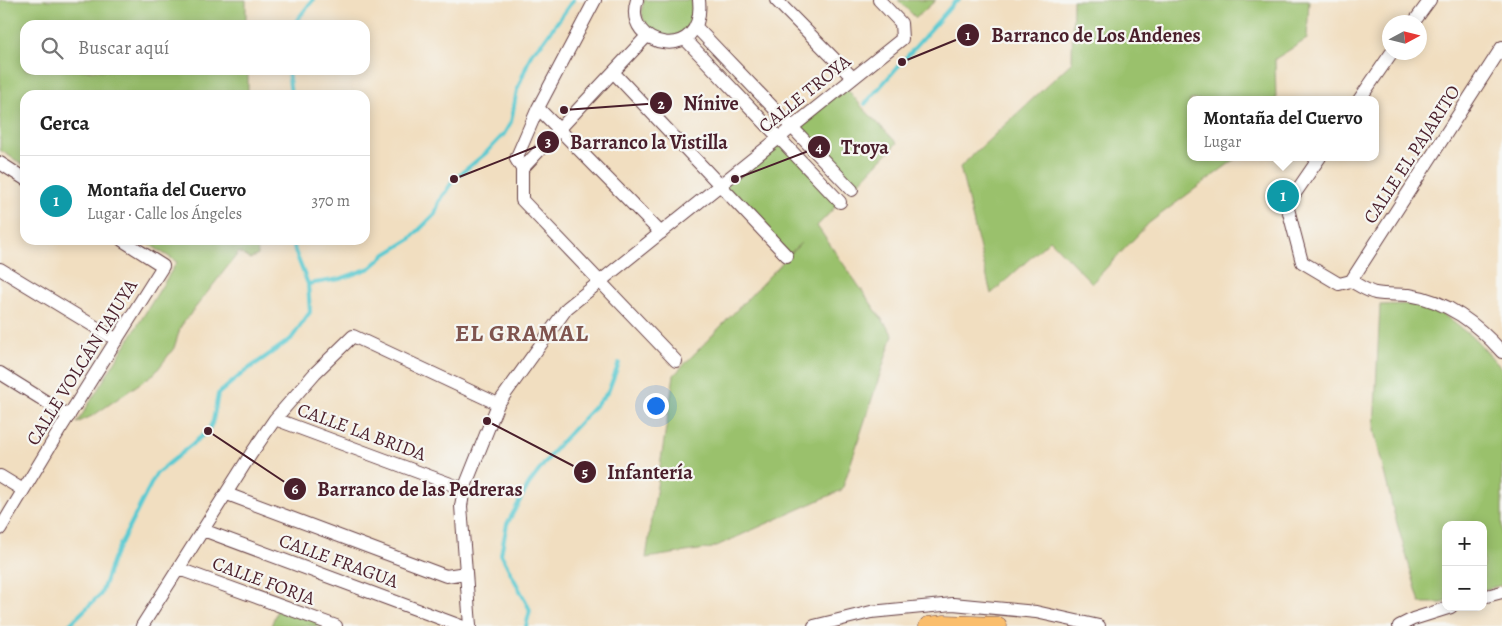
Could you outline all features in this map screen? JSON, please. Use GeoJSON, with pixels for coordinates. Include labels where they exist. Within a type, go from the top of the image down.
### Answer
{"type":"FeatureCollection","features":[{"type":"Feature","properties":{"kind":"highway"},"geometry":{"type":"LineString","coordinates":[[928,626],[945,624],[998,626]]}},
{"type":"Feature","properties":{"kind":"street"},"geometry":{"type":"LineString","coordinates":[[595,0],[538,108],[516,159],[522,169],[522,200],[676,362]]}},
{"type":"Feature","properties":{"kind":"street"},"geometry":{"type":"LineString","coordinates":[[637,0],[635,7],[637,23],[647,36],[659,42],[674,43],[685,39],[696,28],[700,14],[699,0]]}},
{"type":"Feature","properties":{"kind":"street"},"geometry":{"type":"LineString","coordinates":[[776,0],[853,78]]}},
{"type":"Feature","properties":{"kind":"street","name":"CALLE TROYA"},"geometry":{"type":"LineString","coordinates":[[470,626],[461,506],[464,489],[498,404],[567,308],[902,38],[901,23],[879,0]]}},
{"type":"Feature","properties":{"kind":"street"},"geometry":{"type":"LineString","coordinates":[[1419,15],[1430,0]]}},
{"type":"Feature","properties":{"kind":"street"},"geometry":{"type":"LineString","coordinates":[[696,28],[852,190]]}},
{"type":"Feature","properties":{"kind":"street"},"geometry":{"type":"LineString","coordinates":[[522,169],[647,36]]}},
{"type":"Feature","properties":{"kind":"street"},"geometry":{"type":"LineString","coordinates":[[685,39],[840,202]]}},
{"type":"Feature","properties":{"kind":"street","name":"CALLE EL PAJARITO"},"geometry":{"type":"LineString","coordinates":[[1351,281],[1502,47]]}},
{"type":"Feature","properties":{"kind":"street"},"geometry":{"type":"LineString","coordinates":[[1362,96],[1386,60]]}},
{"type":"Feature","properties":{"kind":"street"},"geometry":{"type":"LineString","coordinates":[[613,72],[786,256]]}},
{"type":"Feature","properties":{"kind":"street"},"geometry":{"type":"LineString","coordinates":[[538,108],[661,233]]}},
{"type":"Feature","properties":{"kind":"street"},"geometry":{"type":"LineString","coordinates":[[1317,161],[1287,205],[1302,262],[1339,284],[1351,281],[1374,292],[1410,295],[1439,303],[1467,318],[1489,337],[1502,352]]}},
{"type":"Feature","properties":{"kind":"street"},"geometry":{"type":"LineString","coordinates":[[0,163],[20,176]]}},
{"type":"Feature","properties":{"kind":"street","name":"CALLE VOLCÁN TAJUYA"},"geometry":{"type":"LineString","coordinates":[[0,529],[163,266],[130,245]]}},
{"type":"Feature","properties":{"kind":"street"},"geometry":{"type":"LineString","coordinates":[[0,269],[117,340]]}},
{"type":"Feature","properties":{"kind":"street"},"geometry":{"type":"LineString","coordinates":[[142,626],[275,419],[315,373],[353,336],[498,404]]}},
{"type":"Feature","properties":{"kind":"street"},"geometry":{"type":"LineString","coordinates":[[0,373],[69,416]]}},
{"type":"Feature","properties":{"kind":"street","name":"CALLE LA BRIDA"},"geometry":{"type":"LineString","coordinates":[[275,419],[464,489]]}},
{"type":"Feature","properties":{"kind":"street"},"geometry":{"type":"LineString","coordinates":[[0,476],[23,490]]}},
{"type":"Feature","properties":{"kind":"street"},"geometry":{"type":"LineString","coordinates":[[227,494],[446,576],[466,573]]}},
{"type":"Feature","properties":{"kind":"street","name":"CALLE FRAGUA"},"geometry":{"type":"LineString","coordinates":[[203,530],[461,626]]}},
{"type":"Feature","properties":{"kind":"street","name":"CALLE FORJA"},"geometry":{"type":"LineString","coordinates":[[179,569],[336,626]]}},
{"type":"Feature","properties":{"kind":"street"},"geometry":{"type":"LineString","coordinates":[[1487,596],[1502,592]]}},
{"type":"Feature","properties":{"kind":"street"},"geometry":{"type":"LineString","coordinates":[[814,626],[871,612],[953,604],[1036,612],[1099,626]]}},
{"type":"Feature","properties":{"kind":"street"},"geometry":{"type":"LineString","coordinates":[[1399,626],[1413,619],[1442,610]]}},
{"type":"Feature","properties":{"kind":"green space"},"geometry":{"type":"Polygon","coordinates":[[[0,0],[246,0],[246,20],[20,20],[20,75],[248,75],[248,90],[20,90],[20,163],[0,150],[0,0]]]}},
{"type":"Feature","properties":{"kind":"green space"},"geometry":{"type":"Polygon","coordinates":[[[644,0],[691,0],[693,12],[690,23],[683,32],[674,36],[665,37],[656,34],[649,29],[644,21],[642,11],[644,0]]]}},
{"type":"Feature","properties":{"kind":"green space"},"geometry":{"type":"Polygon","coordinates":[[[898,0],[936,0],[916,18],[898,0]]]}},
{"type":"Feature","properties":{"kind":"green space"},"geometry":{"type":"Polygon","coordinates":[[[1073,0],[1309,0],[1307,39],[1275,59],[1276,96],[1187,96],[1187,161],[1233,161],[1149,223],[1092,283],[1050,240],[991,294],[960,167],[1072,62],[1073,0]]]}},
{"type":"Feature","properties":{"kind":"green space"},"geometry":{"type":"Polygon","coordinates":[[[844,85],[862,107],[897,143],[852,190],[792,127],[844,85]]]}},
{"type":"Feature","properties":{"kind":"green space"},"geometry":{"type":"Polygon","coordinates":[[[778,138],[840,202],[817,226],[893,335],[842,490],[712,548],[646,558],[674,375],[801,243],[787,256],[719,186],[778,138]]]}},
{"type":"Feature","properties":{"kind":"green space"},"geometry":{"type":"Polygon","coordinates":[[[151,245],[257,245],[258,255],[250,259],[239,252],[181,326],[174,348],[155,373],[94,415],[77,423],[177,262],[151,245]]]}},
{"type":"Feature","properties":{"kind":"green space"},"geometry":{"type":"Polygon","coordinates":[[[1415,304],[1444,315],[1476,340],[1502,369],[1502,585],[1487,589],[1487,521],[1442,521],[1442,603],[1420,603],[1394,513],[1374,431],[1380,305],[1415,304]]]}},
{"type":"Feature","properties":{"kind":"green space"},"geometry":{"type":"Polygon","coordinates":[[[279,605],[336,626],[271,626],[279,605]]]}},
{"type":"Feature","properties":{"kind":"waterway"},"geometry":{"type":"LineString","coordinates":[[297,20],[313,0]]}},
{"type":"Feature","properties":{"kind":"waterway"},"geometry":{"type":"LineString","coordinates":[[308,284],[340,279],[370,268],[386,254],[409,240],[435,214],[439,202],[454,179],[486,153],[504,134],[511,122],[517,90],[532,52],[543,42],[573,0]]}},
{"type":"Feature","properties":{"kind":"waterway"},"geometry":{"type":"LineString","coordinates":[[865,104],[954,3],[959,0]]}},
{"type":"Feature","properties":{"kind":"waterway"},"geometry":{"type":"LineString","coordinates":[[289,75],[290,90]]}},
{"type":"Feature","properties":{"kind":"waterway"},"geometry":{"type":"LineString","coordinates":[[68,626],[101,594],[113,559],[156,474],[208,431],[213,421],[218,394],[244,372],[291,339],[310,312],[308,284],[294,245]]}},
{"type":"Feature","properties":{"kind":"waterway"},"geometry":{"type":"LineString","coordinates":[[526,626],[530,610],[501,554],[507,524],[529,484],[556,448],[608,392],[619,363]]}},
{"type":"Feature","properties":{"kind":"place","name":"Barranco de Los Andenes"},"geometry":{"type":"Point","coordinates":[902,62]}},
{"type":"Feature","properties":{"kind":"place","name":"Nínive"},"geometry":{"type":"Point","coordinates":[564,110]}},
{"type":"Feature","properties":{"kind":"place","name":"Barranco la Vistilla"},"geometry":{"type":"Point","coordinates":[454,179]}},
{"type":"Feature","properties":{"kind":"place","name":"Troya"},"geometry":{"type":"Point","coordinates":[735,179]}},
{"type":"Feature","properties":{"kind":"place","name":"Montaña del Cuervo"},"geometry":{"type":"Point","coordinates":[1283,196]}},
{"type":"Feature","properties":{"kind":"place","name":"Infantería"},"geometry":{"type":"Point","coordinates":[487,421]}},
{"type":"Feature","properties":{"kind":"place","name":"Barranco de las Pedreras"},"geometry":{"type":"Point","coordinates":[208,431]}},
{"type":"Feature","properties":{"kind":"district","name":"EL GRAMAL"},"geometry":{"type":"Point","coordinates":[522,333]}}]}
